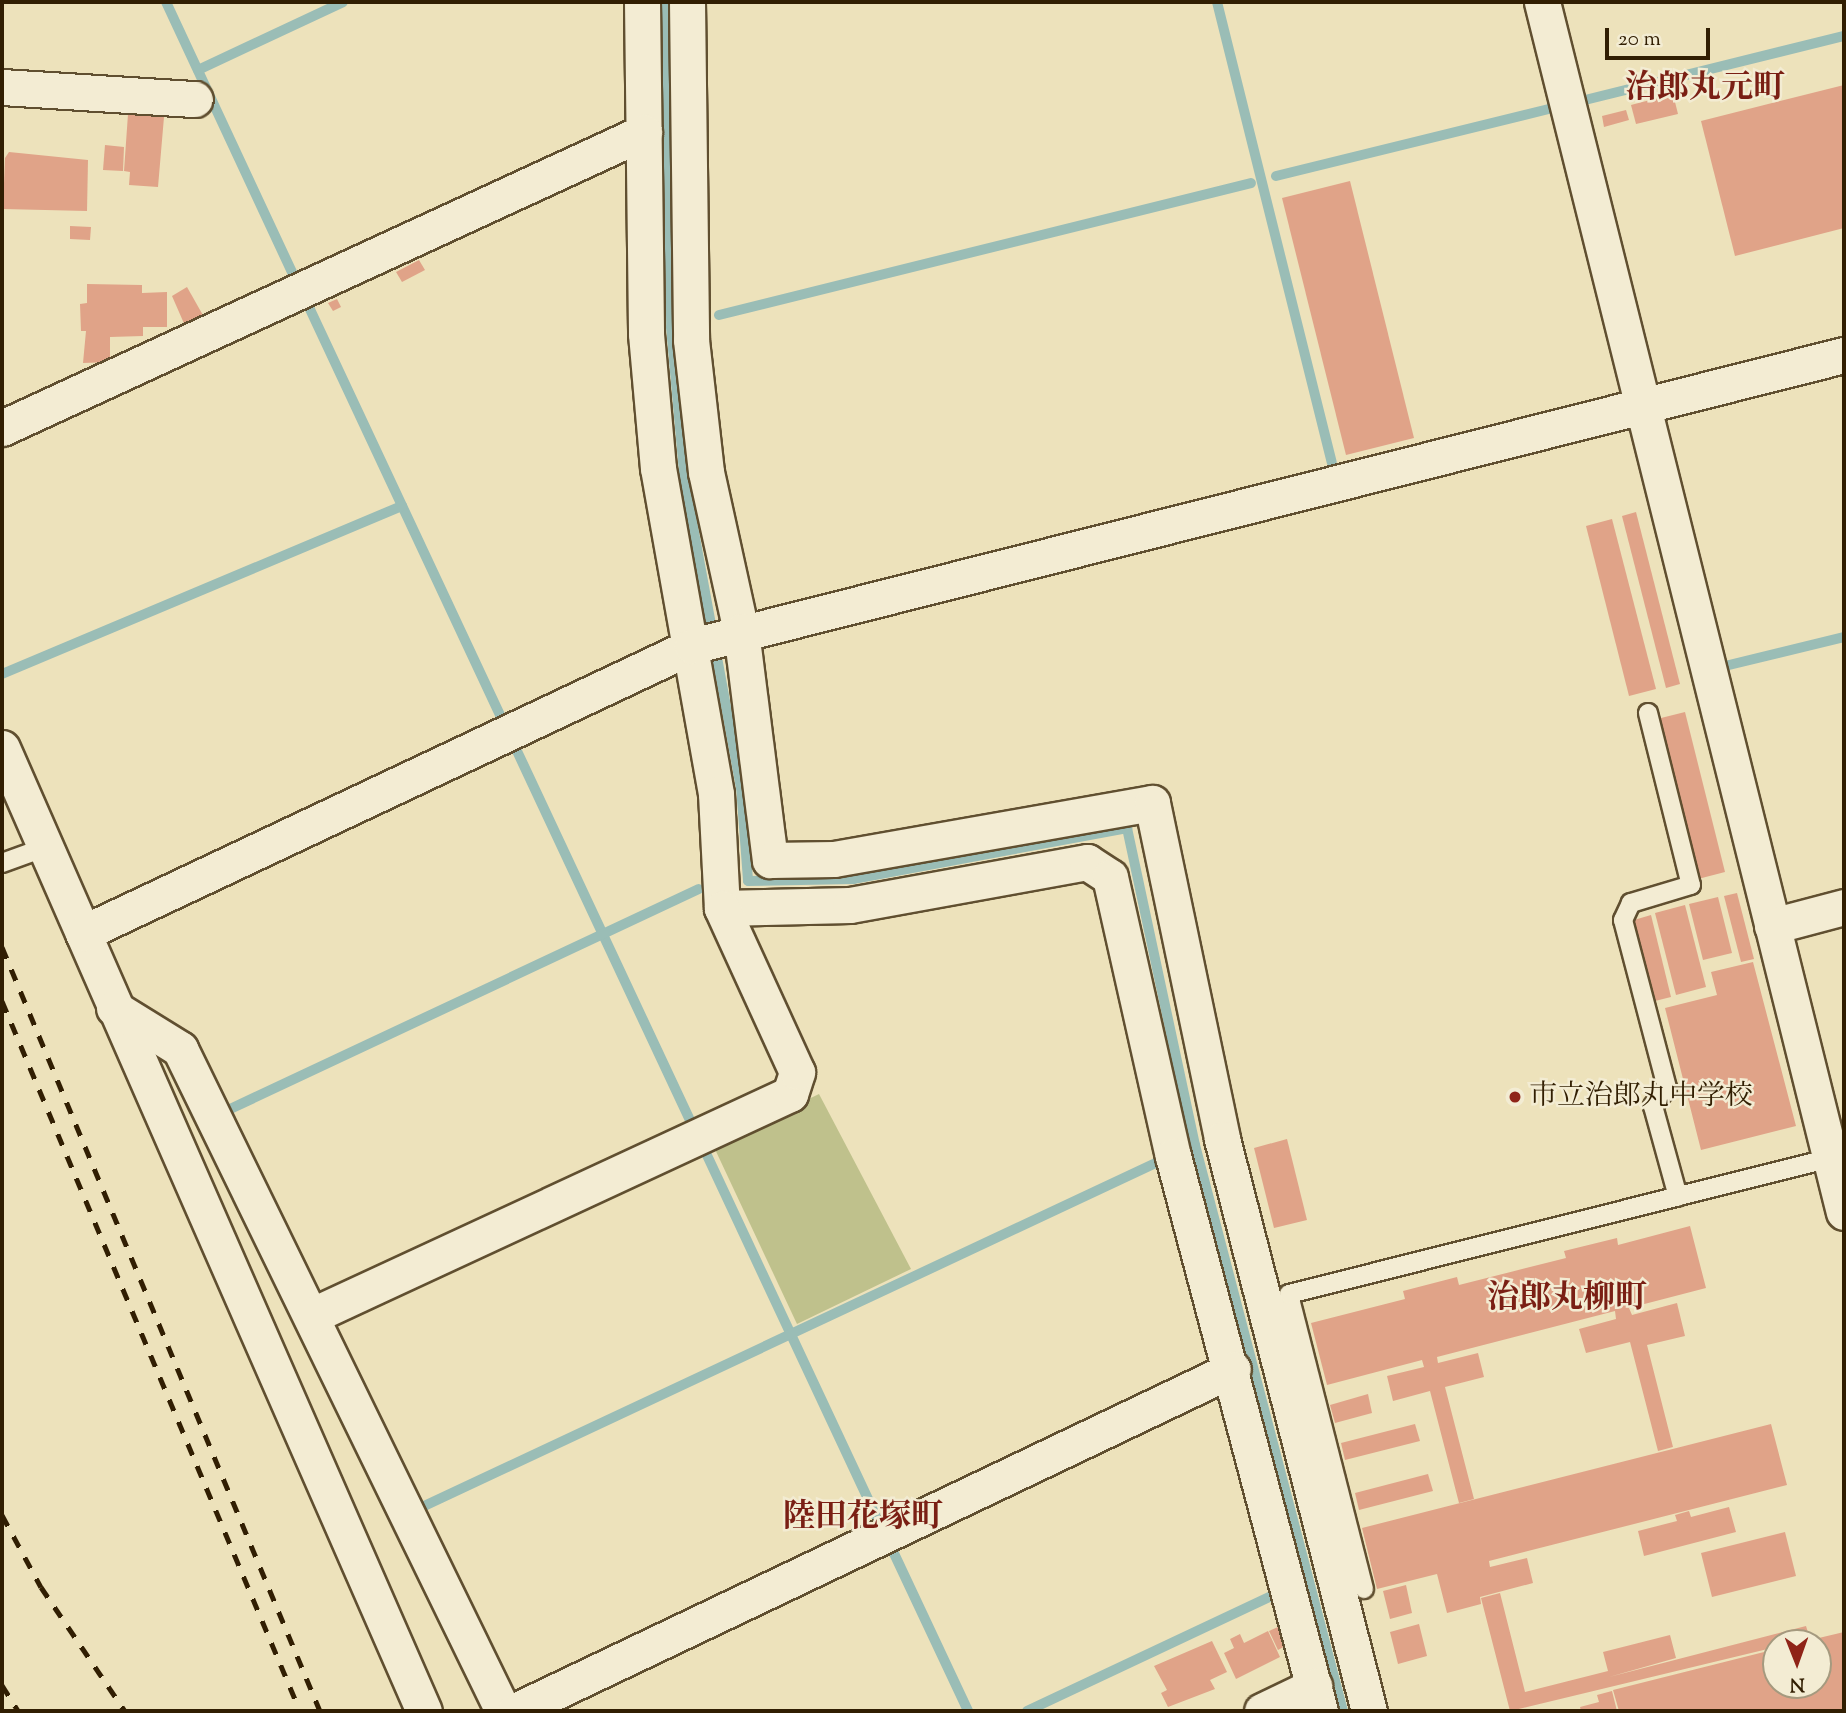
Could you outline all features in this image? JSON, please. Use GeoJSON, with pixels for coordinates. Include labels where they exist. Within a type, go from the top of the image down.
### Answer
{"type":"FeatureCollection","features":[{"type":"Feature","properties":{"kind":"street"},"geometry":{"type":"LineString","coordinates":[[642,2],[646,334],[658,468],[717,638],[770,860],[834,859],[1152,803],[1222,1139],[1369,1711]]}},
{"type":"Feature","properties":{"kind":"street"},"geometry":{"type":"LineString","coordinates":[[1542,2],[1844,1212]]}},
{"type":"Feature","properties":{"kind":"street"},"geometry":{"type":"LineString","coordinates":[[311,1316],[790,1094],[797,1072],[722,908],[716,794],[717,638],[706,472],[691,340],[698,4]]}},
{"type":"Feature","properties":{"kind":"street"},"geometry":{"type":"LineString","coordinates":[[2,87],[195,99]]}},
{"type":"Feature","properties":{"kind":"street"},"geometry":{"type":"LineString","coordinates":[[2,428],[644,132]]}},
{"type":"Feature","properties":{"kind":"street"},"geometry":{"type":"LineString","coordinates":[[83,933],[717,638],[1844,355]]}},
{"type":"Feature","properties":{"kind":"street"},"geometry":{"type":"LineString","coordinates":[[2,748],[424,1711]]}},
{"type":"Feature","properties":{"kind":"street"},"geometry":{"type":"LineString","coordinates":[[722,908],[850,905],[1087,862],[1110,877],[1172,1156],[1233,1369],[1317,1699],[1262,1711]]}},
{"type":"Feature","properties":{"kind":"street"},"geometry":{"type":"LineString","coordinates":[[1772,926],[1844,907]]}},
{"type":"Feature","properties":{"kind":"street"},"geometry":{"type":"LineString","coordinates":[[114,1008],[180,1049],[503,1711]]}},
{"type":"Feature","properties":{"kind":"street"},"geometry":{"type":"LineString","coordinates":[[515,1711],[1233,1369]]}},
{"type":"Feature","properties":{"kind":"lane"},"geometry":{"type":"LineString","coordinates":[[1648,713],[1690,885],[1631,903],[1623,920],[1667,1088],[1653,1106],[1678,1197]]}},
{"type":"Feature","properties":{"kind":"lane"},"geometry":{"type":"LineString","coordinates":[[2,863],[46,847]]}},
{"type":"Feature","properties":{"kind":"lane"},"geometry":{"type":"LineString","coordinates":[[1364,1589],[1289,1294],[1830,1157]]}},
{"type":"Feature","properties":{"kind":"green space"},"geometry":{"type":"Polygon","coordinates":[[[819,1094],[911,1269],[797,1324],[713,1145],[819,1094]]]}},
{"type":"Feature","properties":{"kind":"building"},"geometry":{"type":"Polygon","coordinates":[[[1844,85],[1844,228],[1735,256],[1701,121],[1844,85]]]}},
{"type":"Feature","properties":{"kind":"building"},"geometry":{"type":"Polygon","coordinates":[[[1673,94],[1678,114],[1636,124],[1631,105],[1673,94]]]}},
{"type":"Feature","properties":{"kind":"building"},"geometry":{"type":"Polygon","coordinates":[[[1626,110],[1629,120],[1604,127],[1602,116],[1626,110]]]}},
{"type":"Feature","properties":{"kind":"building"},"geometry":{"type":"Polygon","coordinates":[[[128,114],[164,117],[158,187],[129,185],[130,172],[124,171],[128,114]]]}},
{"type":"Feature","properties":{"kind":"building"},"geometry":{"type":"Polygon","coordinates":[[[105,145],[124,147],[123,171],[103,170],[105,145]]]}},
{"type":"Feature","properties":{"kind":"building"},"geometry":{"type":"Polygon","coordinates":[[[9,152],[88,160],[87,211],[3,209],[5,158],[9,152]]]}},
{"type":"Feature","properties":{"kind":"building"},"geometry":{"type":"Polygon","coordinates":[[[1350,181],[1414,438],[1346,455],[1282,198],[1350,181]]]}},
{"type":"Feature","properties":{"kind":"building"},"geometry":{"type":"Polygon","coordinates":[[[70,226],[91,227],[90,240],[70,239],[70,226]]]}},
{"type":"Feature","properties":{"kind":"building"},"geometry":{"type":"Polygon","coordinates":[[[419,260],[425,270],[402,282],[396,272],[419,260]]]}},
{"type":"Feature","properties":{"kind":"building"},"geometry":{"type":"Polygon","coordinates":[[[87,284],[142,285],[142,293],[167,292],[167,327],[143,327],[143,336],[110,337],[110,362],[83,363],[86,331],[81,331],[80,304],[87,303],[87,284]]]}},
{"type":"Feature","properties":{"kind":"building"},"geometry":{"type":"Polygon","coordinates":[[[187,287],[204,317],[186,328],[172,296],[187,287]]]}},
{"type":"Feature","properties":{"kind":"building"},"geometry":{"type":"Polygon","coordinates":[[[337,299],[341,307],[333,311],[328,303],[337,299]]]}},
{"type":"Feature","properties":{"kind":"building"},"geometry":{"type":"Polygon","coordinates":[[[1636,512],[1680,684],[1666,688],[1622,516],[1636,512]]]}},
{"type":"Feature","properties":{"kind":"building"},"geometry":{"type":"Polygon","coordinates":[[[1612,519],[1656,689],[1629,696],[1586,526],[1612,519]]]}},
{"type":"Feature","properties":{"kind":"building"},"geometry":{"type":"Polygon","coordinates":[[[1685,712],[1725,872],[1698,879],[1657,719],[1685,712]]]}},
{"type":"Feature","properties":{"kind":"building"},"geometry":{"type":"Polygon","coordinates":[[[1737,893],[1754,959],[1741,962],[1724,896],[1737,893]]]}},
{"type":"Feature","properties":{"kind":"building"},"geometry":{"type":"Polygon","coordinates":[[[1718,897],[1732,953],[1703,960],[1689,904],[1718,897]]]}},
{"type":"Feature","properties":{"kind":"building"},"geometry":{"type":"Polygon","coordinates":[[[1685,905],[1706,987],[1676,995],[1655,913],[1685,905]]]}},
{"type":"Feature","properties":{"kind":"building"},"geometry":{"type":"Polygon","coordinates":[[[1651,915],[1671,997],[1655,1001],[1634,920],[1651,915]]]}},
{"type":"Feature","properties":{"kind":"building"},"geometry":{"type":"Polygon","coordinates":[[[1753,962],[1796,1126],[1701,1150],[1665,1008],[1717,995],[1711,972],[1753,962]]]}},
{"type":"Feature","properties":{"kind":"building"},"geometry":{"type":"Polygon","coordinates":[[[1287,1139],[1307,1220],[1274,1228],[1254,1148],[1287,1139]]]}},
{"type":"Feature","properties":{"kind":"building"},"geometry":{"type":"Polygon","coordinates":[[[1690,1226],[1706,1288],[1629,1308],[1632,1315],[1677,1303],[1685,1336],[1647,1345],[1673,1447],[1658,1451],[1630,1342],[1586,1353],[1579,1329],[1616,1319],[1615,1311],[1437,1357],[1438,1363],[1478,1353],[1484,1377],[1445,1387],[1474,1499],[1459,1503],[1430,1391],[1393,1401],[1387,1376],[1424,1367],[1422,1360],[1327,1385],[1311,1323],[1405,1299],[1403,1291],[1457,1277],[1459,1285],[1566,1258],[1564,1251],[1617,1238],[1618,1245],[1690,1226]]]}},
{"type":"Feature","properties":{"kind":"building"},"geometry":{"type":"Polygon","coordinates":[[[1368,1394],[1372,1413],[1335,1423],[1330,1405],[1368,1394]]]}},
{"type":"Feature","properties":{"kind":"building"},"geometry":{"type":"Polygon","coordinates":[[[1415,1424],[1420,1441],[1345,1460],[1341,1443],[1415,1424]]]}},
{"type":"Feature","properties":{"kind":"building"},"geometry":{"type":"Polygon","coordinates":[[[1771,1424],[1787,1485],[1489,1561],[1490,1567],[1527,1558],[1533,1583],[1480,1597],[1481,1604],[1447,1613],[1437,1574],[1377,1589],[1362,1528],[1771,1424]]]}},
{"type":"Feature","properties":{"kind":"building"},"geometry":{"type":"Polygon","coordinates":[[[1428,1474],[1433,1491],[1359,1510],[1355,1493],[1428,1474]]]}},
{"type":"Feature","properties":{"kind":"building"},"geometry":{"type":"Polygon","coordinates":[[[1729,1507],[1736,1532],[1644,1556],[1638,1531],[1677,1521],[1675,1515],[1689,1511],[1691,1517],[1729,1507]]]}},
{"type":"Feature","properties":{"kind":"building"},"geometry":{"type":"Polygon","coordinates":[[[1785,1532],[1796,1576],[1712,1597],[1701,1553],[1785,1532]]]}},
{"type":"Feature","properties":{"kind":"building"},"geometry":{"type":"Polygon","coordinates":[[[1406,1585],[1412,1613],[1390,1619],[1383,1591],[1406,1585]]]}},
{"type":"Feature","properties":{"kind":"building"},"geometry":{"type":"Polygon","coordinates":[[[1500,1593],[1525,1692],[1608,1671],[1603,1652],[1670,1635],[1676,1658],[1609,1677],[1762,1637],[1762,1650],[1510,1711],[1481,1598],[1500,1593]]]}},
{"type":"Feature","properties":{"kind":"building"},"geometry":{"type":"Polygon","coordinates":[[[1419,1624],[1427,1656],[1398,1664],[1390,1632],[1419,1624]]]}},
{"type":"Feature","properties":{"kind":"building"},"geometry":{"type":"Polygon","coordinates":[[[1278,1627],[1287,1645],[1278,1650],[1269,1631],[1278,1627]]]}},
{"type":"Feature","properties":{"kind":"building"},"geometry":{"type":"Polygon","coordinates":[[[1268,1631],[1280,1657],[1236,1679],[1224,1653],[1234,1648],[1230,1639],[1240,1634],[1244,1643],[1268,1631]]]}},
{"type":"Feature","properties":{"kind":"building"},"geometry":{"type":"Polygon","coordinates":[[[1844,1632],[1844,1711],[1619,1711],[1613,1690],[1762,1653],[1762,1699],[1832,1699],[1832,1635],[1844,1632]]]}},
{"type":"Feature","properties":{"kind":"building"},"geometry":{"type":"Polygon","coordinates":[[[1212,1641],[1227,1672],[1210,1680],[1215,1689],[1168,1707],[1161,1693],[1167,1690],[1154,1666],[1212,1641]]]}},
{"type":"Feature","properties":{"kind":"building"},"geometry":{"type":"Polygon","coordinates":[[[1612,1691],[1617,1711],[1581,1711],[1580,1707],[1599,1702],[1597,1695],[1612,1691]]]}},
{"type":"Feature","properties":{"kind":"waterway"},"geometry":{"type":"LineString","coordinates":[[166,2],[294,276]]}},
{"type":"Feature","properties":{"kind":"waterway"},"geometry":{"type":"LineString","coordinates":[[198,70],[343,2]]}},
{"type":"Feature","properties":{"kind":"waterway"},"geometry":{"type":"LineString","coordinates":[[665,2],[671,327],[685,483],[741,787],[748,881],[853,879],[1127,828],[1195,1145],[1343,1711]]}},
{"type":"Feature","properties":{"kind":"waterway"},"geometry":{"type":"LineString","coordinates":[[1217,2],[1332,462]]}},
{"type":"Feature","properties":{"kind":"waterway"},"geometry":{"type":"LineString","coordinates":[[1585,100],[1844,36]]}},
{"type":"Feature","properties":{"kind":"waterway"},"geometry":{"type":"LineString","coordinates":[[1276,176],[1552,108]]}},
{"type":"Feature","properties":{"kind":"waterway"},"geometry":{"type":"LineString","coordinates":[[719,315],[1251,183]]}},
{"type":"Feature","properties":{"kind":"waterway"},"geometry":{"type":"LineString","coordinates":[[308,305],[501,717]]}},
{"type":"Feature","properties":{"kind":"waterway"},"geometry":{"type":"LineString","coordinates":[[2,674],[402,506]]}},
{"type":"Feature","properties":{"kind":"waterway"},"geometry":{"type":"LineString","coordinates":[[1729,665],[1844,637]]}},
{"type":"Feature","properties":{"kind":"waterway"},"geometry":{"type":"LineString","coordinates":[[517,751],[690,1120]]}},
{"type":"Feature","properties":{"kind":"waterway"},"geometry":{"type":"LineString","coordinates":[[228,1110],[699,889]]}},
{"type":"Feature","properties":{"kind":"waterway"},"geometry":{"type":"LineString","coordinates":[[705,1151],[877,1519]]}},
{"type":"Feature","properties":{"kind":"waterway"},"geometry":{"type":"LineString","coordinates":[[422,1507],[1160,1161]]}},
{"type":"Feature","properties":{"kind":"waterway"},"geometry":{"type":"LineString","coordinates":[[891,1547],[968,1711]]}},
{"type":"Feature","properties":{"kind":"waterway"},"geometry":{"type":"LineString","coordinates":[[1027,1711],[1271,1596]]}},
{"type":"Feature","properties":{"kind":"railway"},"geometry":{"type":"LineString","coordinates":[[2,947],[320,1711]]}},
{"type":"Feature","properties":{"kind":"railway"},"geometry":{"type":"LineString","coordinates":[[2,1001],[300,1711]]}},
{"type":"Feature","properties":{"kind":"railway"},"geometry":{"type":"LineString","coordinates":[[2,1515],[41,1587],[125,1711]]}},
{"type":"Feature","properties":{"kind":"railway"},"geometry":{"type":"LineString","coordinates":[[2,1685],[18,1711]]}},
{"type":"Feature","properties":{"kind":"place","name":"市立治郎丸中学校"},"geometry":{"type":"Point","coordinates":[1515,1097]}},
{"type":"Feature","properties":{"kind":"district","name":"治郎丸元町"},"geometry":{"type":"Point","coordinates":[1705,89]}},
{"type":"Feature","properties":{"kind":"district","name":"治郎丸柳町"},"geometry":{"type":"Point","coordinates":[1567,1299]}},
{"type":"Feature","properties":{"kind":"district","name":"陸田花塚町"},"geometry":{"type":"Point","coordinates":[863,1518]}}]}
